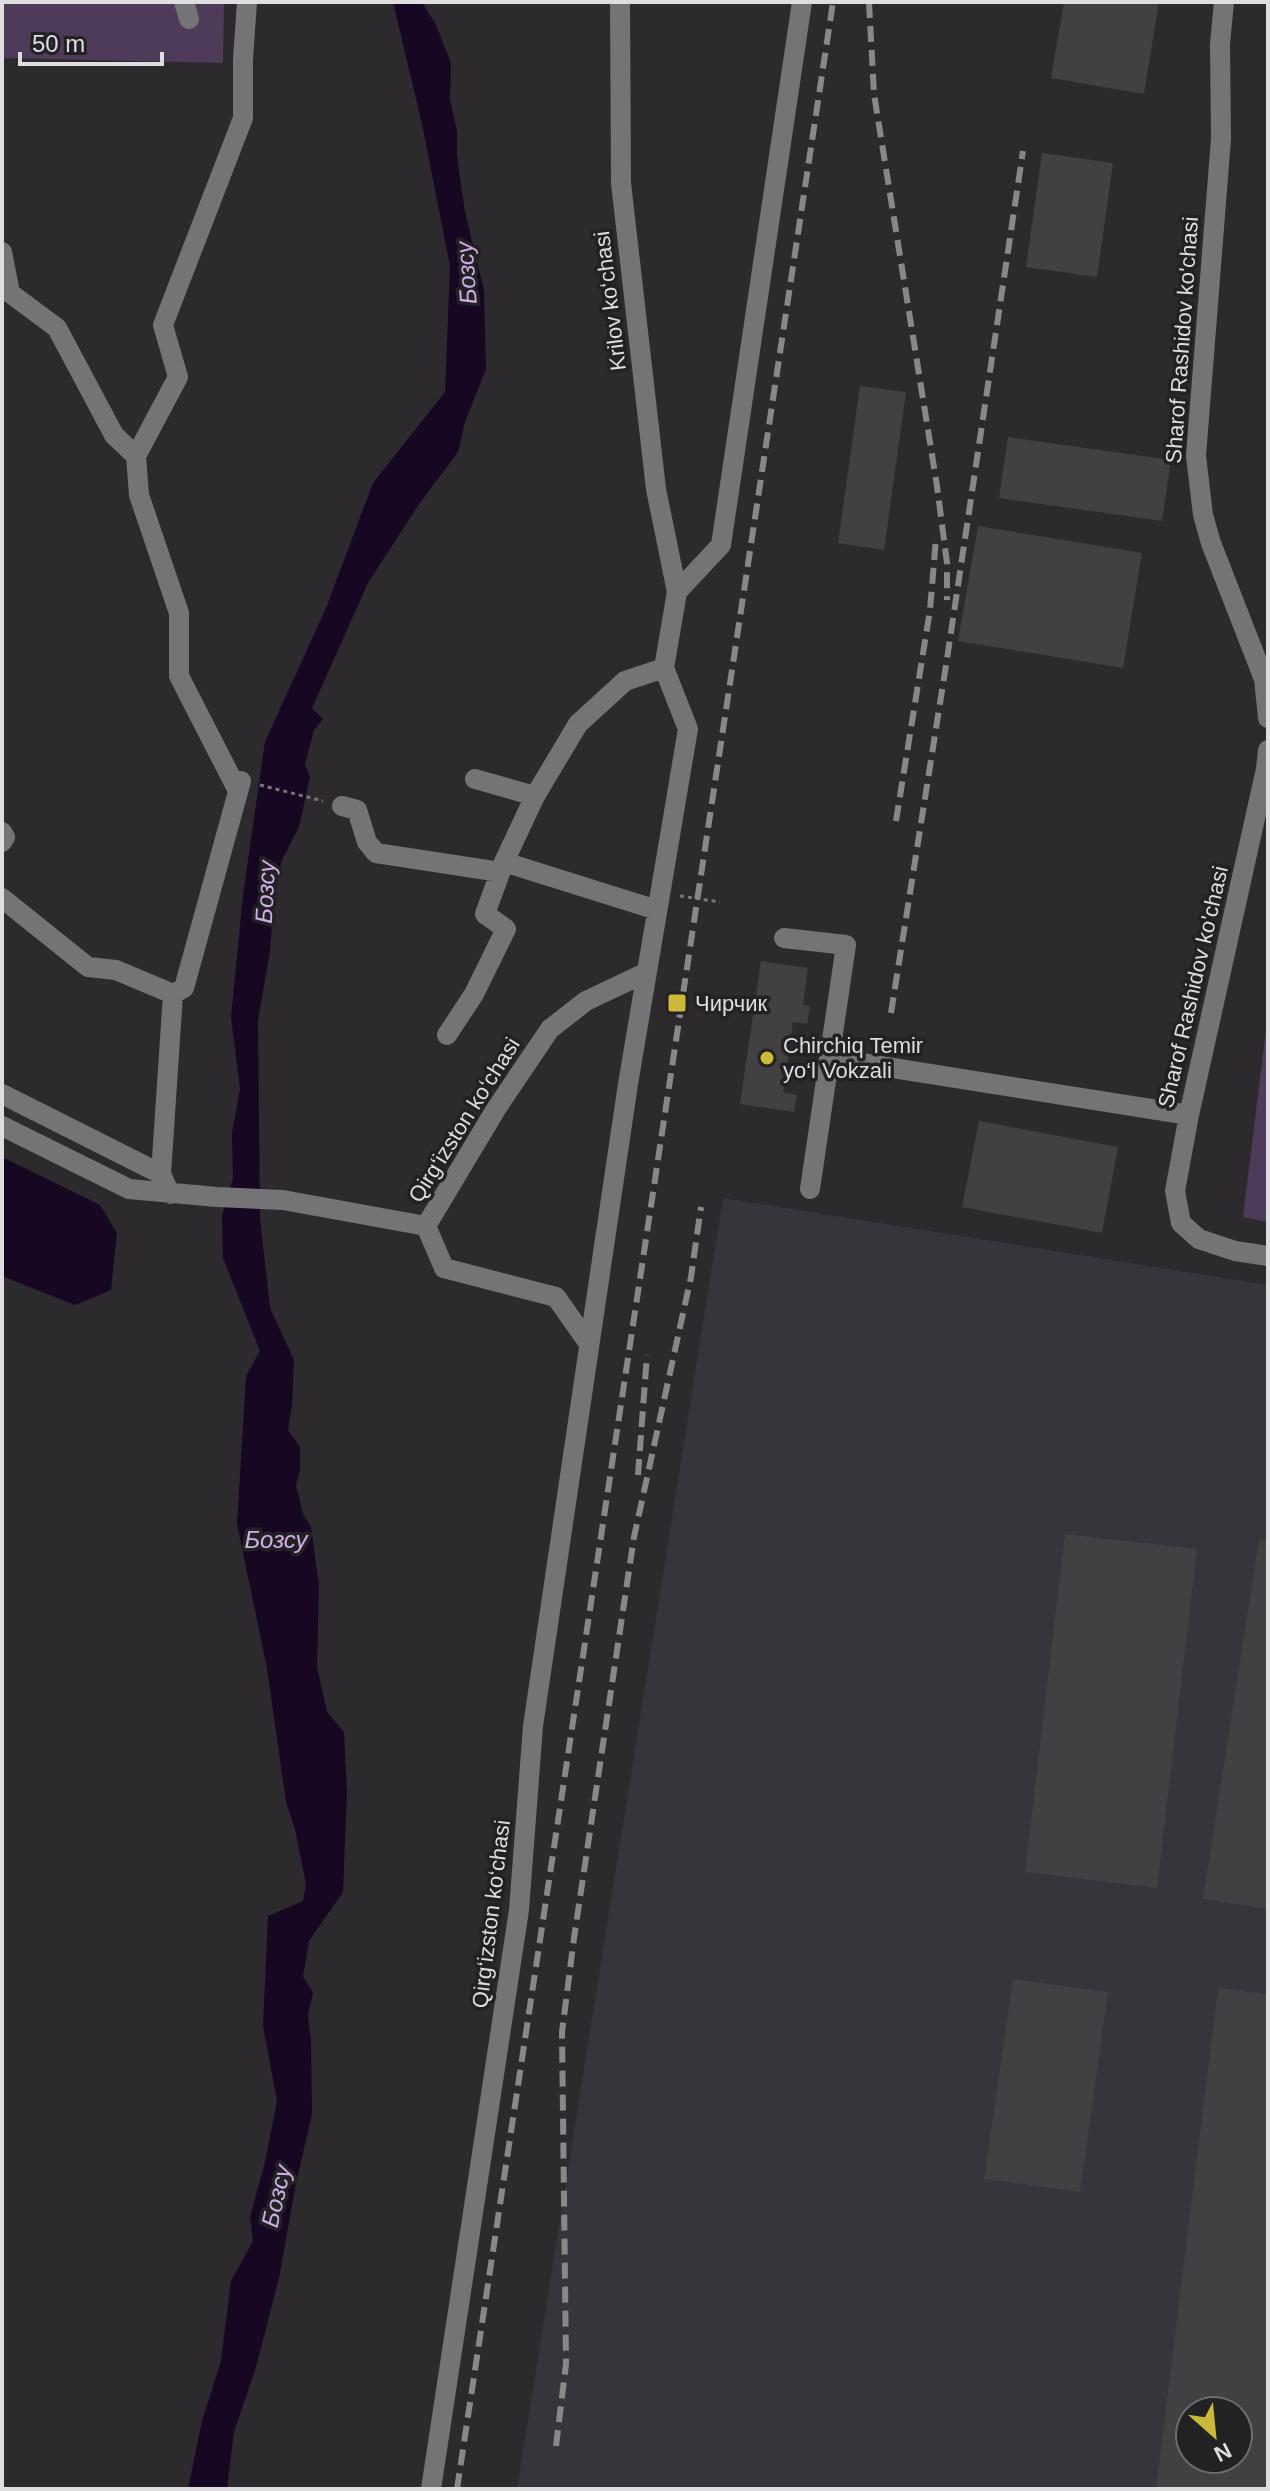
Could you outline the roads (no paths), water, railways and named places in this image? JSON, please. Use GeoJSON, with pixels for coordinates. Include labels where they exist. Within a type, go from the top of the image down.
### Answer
{"type":"FeatureCollection","features":[{"type":"Feature","properties":{"kind":"street"},"geometry":{"type":"LineString","coordinates":[[173,994],[184,988],[239,786],[179,676],[179,613],[139,495],[136,456],[178,377],[163,325],[243,118],[247,2]]}},
{"type":"Feature","properties":{"kind":"street","name":"Krilov ko‘chasi"},"geometry":{"type":"LineString","coordinates":[[620,2],[621,183],[656,489],[677,592]]}},
{"type":"Feature","properties":{"kind":"street"},"geometry":{"type":"LineString","coordinates":[[447,1035],[474,994],[506,929],[485,914],[502,867],[535,796],[578,724],[625,681],[664,668],[677,592],[721,545],[802,2]]}},
{"type":"Feature","properties":{"kind":"street","name":"Sharof Rashidov ko'chasi"},"geometry":{"type":"LineString","coordinates":[[1224,2],[1220,44],[1221,139],[1196,456],[1203,515],[1264,679],[1268,718]]}},
{"type":"Feature","properties":{"kind":"street"},"geometry":{"type":"LineString","coordinates":[[2,252],[10,293],[57,328],[114,435],[136,456]]}},
{"type":"Feature","properties":{"kind":"street","name":"Qirg‘izston ko‘chasi"},"geometry":{"type":"LineString","coordinates":[[431,2489],[519,1910],[533,1726],[645,973],[688,729],[664,668]]}},
{"type":"Feature","properties":{"kind":"street","name":"Sharof Rashidov ko'chasi"},"geometry":{"type":"LineString","coordinates":[[1268,750],[1175,1191],[1177,1212],[1188,1232],[1211,1244],[1268,1256]]}},
{"type":"Feature","properties":{"kind":"street"},"geometry":{"type":"LineString","coordinates":[[475,779],[535,796]]}},
{"type":"Feature","properties":{"kind":"street"},"geometry":{"type":"LineString","coordinates":[[342,806],[357,810],[367,842],[376,853],[502,867],[658,901]]}},
{"type":"Feature","properties":{"kind":"street"},"geometry":{"type":"LineString","coordinates":[[2,832],[5,837],[2,842]]}},
{"type":"Feature","properties":{"kind":"street"},"geometry":{"type":"LineString","coordinates":[[2,898],[88,967],[116,970],[173,994]]}},
{"type":"Feature","properties":{"kind":"street"},"geometry":{"type":"LineString","coordinates":[[784,938],[846,945],[810,1189]]}},
{"type":"Feature","properties":{"kind":"street","name":"Qirg‘izston ko‘chasi"},"geometry":{"type":"LineString","coordinates":[[589,1344],[556,1297],[444,1268],[426,1226],[496,1109],[550,1029],[586,1001],[645,973]]}},
{"type":"Feature","properties":{"kind":"street"},"geometry":{"type":"LineString","coordinates":[[170,1194],[161,1174],[173,994]]}},
{"type":"Feature","properties":{"kind":"street"},"geometry":{"type":"LineString","coordinates":[[830,1058],[1189,1115]]}},
{"type":"Feature","properties":{"kind":"street"},"geometry":{"type":"LineString","coordinates":[[2,1094],[161,1174]]}},
{"type":"Feature","properties":{"kind":"street"},"geometry":{"type":"LineString","coordinates":[[2,1126],[129,1189],[283,1200],[426,1226]]}},
{"type":"Feature","properties":{"kind":"water","name":"Бозсу"},"geometry":{"type":"Polygon","coordinates":[[[393,2],[422,2],[436,25],[451,63],[450,100],[457,131],[457,157],[465,212],[484,290],[486,369],[465,422],[458,452],[419,504],[368,583],[312,708],[323,719],[314,730],[305,764],[310,777],[299,827],[282,860],[274,895],[270,951],[258,1020],[260,1218],[270,1308],[294,1360],[288,1430],[300,1447],[300,1470],[296,1485],[303,1514],[311,1527],[319,1585],[317,1667],[327,1712],[344,1732],[347,1792],[343,1892],[309,1941],[303,1976],[313,1993],[308,2015],[312,2114],[279,2278],[256,2367],[234,2432],[227,2489],[188,2489],[202,2421],[221,2361],[231,2281],[253,2241],[250,2217],[277,2101],[263,2026],[268,1916],[303,1901],[306,1884],[286,1802],[267,1668],[237,1524],[246,1376],[260,1351],[223,1258],[222,1216],[233,1178],[232,1133],[240,1089],[231,1017],[243,895],[265,742],[326,608],[373,483],[445,392],[450,266],[422,124],[393,2]]]}},
{"type":"Feature","properties":{"kind":"water"},"geometry":{"type":"Polygon","coordinates":[[[2,1157],[100,1205],[117,1233],[111,1290],[75,1305],[2,1276],[2,1157]]]}},
{"type":"Feature","properties":{"kind":"railway"},"geometry":{"type":"LineString","coordinates":[[457,2489],[833,2]]}},
{"type":"Feature","properties":{"kind":"railway"},"geometry":{"type":"LineString","coordinates":[[869,2],[874,94],[937,486],[947,563],[947,600]]}},
{"type":"Feature","properties":{"kind":"railway"},"geometry":{"type":"LineString","coordinates":[[891,1013],[1023,151]]}},
{"type":"Feature","properties":{"kind":"railway"},"geometry":{"type":"LineString","coordinates":[[896,821],[930,610],[936,538]]}},
{"type":"Feature","properties":{"kind":"railway"},"geometry":{"type":"LineString","coordinates":[[556,2446],[566,2364],[562,2032],[634,1537],[691,1277],[701,1207]]}},
{"type":"Feature","properties":{"kind":"railway"},"geometry":{"type":"LineString","coordinates":[[638,1475],[647,1355]]}},
{"type":"Feature","properties":{"kind":"place","name":"Чирчик"},"geometry":{"type":"Point","coordinates":[677,1003]}},
{"type":"Feature","properties":{"kind":"place","name":"Chirchiq Temir yo‘l Vokzali"},"geometry":{"type":"Point","coordinates":[767,1058]}}]}
